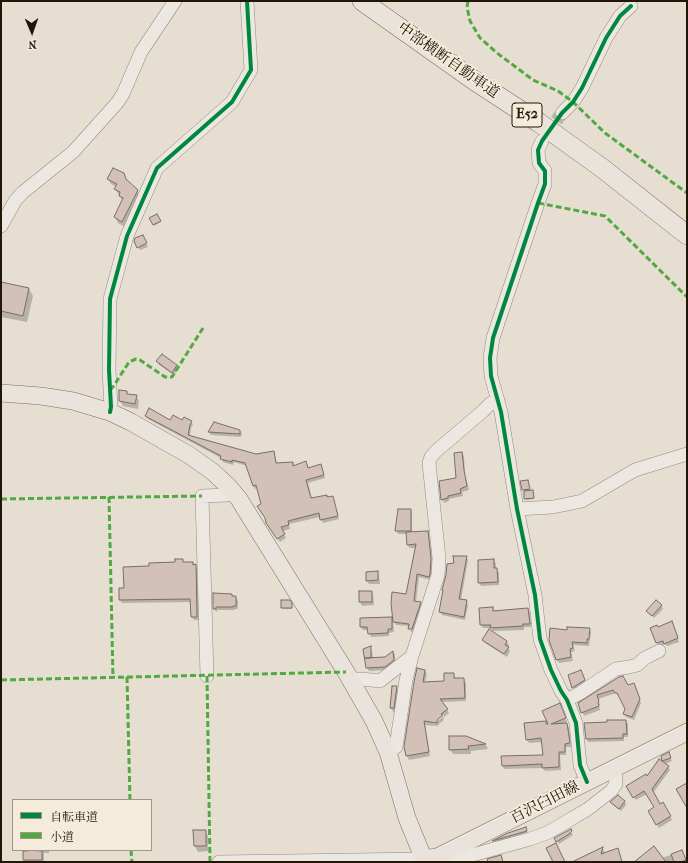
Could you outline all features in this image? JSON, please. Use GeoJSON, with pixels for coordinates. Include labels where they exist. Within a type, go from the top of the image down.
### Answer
{"type":"FeatureCollection","features":[{"type":"Feature","properties":{"kind":"highway","name":"中部横断自動車道"},"geometry":{"type":"LineString","coordinates":[[362,1],[475,81],[538,122],[602,168],[687,235]]}},
{"type":"Feature","properties":{"kind":"highway","name":"中部横断自動車道"},"geometry":{"type":"LineString","coordinates":[[384,1],[609,160],[687,223]]}},
{"type":"Feature","properties":{"kind":"main road"},"geometry":{"type":"LineString","coordinates":[[1,393],[58,399],[85,404],[110,412],[132,422],[189,456],[213,472],[234,492],[352,681],[374,721],[388,752],[407,818],[433,861]]}},
{"type":"Feature","properties":{"kind":"main road","name":"百沢臼田線"},"geometry":{"type":"LineString","coordinates":[[433,861],[687,732]]}},
{"type":"Feature","properties":{"kind":"street"},"geometry":{"type":"LineString","coordinates":[[1,226],[15,201],[22,193],[78,147],[117,103],[123,94],[141,52],[175,1]]}},
{"type":"Feature","properties":{"kind":"street"},"geometry":{"type":"LineString","coordinates":[[110,412],[110,299],[127,236],[157,168],[232,102],[251,70],[247,1]]}},
{"type":"Feature","properties":{"kind":"street"},"geometry":{"type":"LineString","coordinates":[[562,113],[573,102],[582,88],[606,38],[620,16],[631,6]]}},
{"type":"Feature","properties":{"kind":"street"},"geometry":{"type":"LineString","coordinates":[[542,141],[538,150],[539,163],[545,172],[546,184],[538,203],[493,338],[490,358],[491,376],[498,400],[517,509],[537,606],[540,639],[551,670],[567,700],[576,723],[580,765],[587,782]]}},
{"type":"Feature","properties":{"kind":"street"},"geometry":{"type":"LineString","coordinates":[[388,752],[396,747],[406,680],[412,656],[438,576],[439,558],[429,463],[435,452],[484,411],[491,403],[498,400]]}},
{"type":"Feature","properties":{"kind":"street"},"geometry":{"type":"LineString","coordinates":[[517,509],[552,507],[582,501],[635,470],[687,454]]}},
{"type":"Feature","properties":{"kind":"street"},"geometry":{"type":"LineString","coordinates":[[207,676],[202,496],[228,495],[234,492]]}},
{"type":"Feature","properties":{"kind":"street"},"geometry":{"type":"LineString","coordinates":[[567,700],[616,669],[629,668],[637,665],[645,658],[659,651]]}},
{"type":"Feature","properties":{"kind":"street"},"geometry":{"type":"LineString","coordinates":[[352,681],[362,678],[380,681],[412,656]]}},
{"type":"Feature","properties":{"kind":"street"},"geometry":{"type":"LineString","coordinates":[[219,862],[433,861],[530,839],[547,833],[588,809],[611,791],[616,784],[615,768]]}},
{"type":"Feature","properties":{"kind":"building"},"geometry":{"type":"Polygon","coordinates":[[[113,168],[124,173],[126,179],[138,190],[122,222],[114,217],[123,198],[119,196],[120,192],[114,189],[117,184],[107,179],[113,168]]]}},
{"type":"Feature","properties":{"kind":"building"},"geometry":{"type":"Polygon","coordinates":[[[157,214],[161,221],[153,225],[149,218],[157,214]]]}},
{"type":"Feature","properties":{"kind":"building"},"geometry":{"type":"Polygon","coordinates":[[[143,235],[147,243],[137,248],[134,241],[135,238],[143,235]]]}},
{"type":"Feature","properties":{"kind":"building"},"geometry":{"type":"Polygon","coordinates":[[[1,282],[29,288],[23,316],[1,311],[1,282]]]}},
{"type":"Feature","properties":{"kind":"building"},"geometry":{"type":"Polygon","coordinates":[[[162,354],[177,365],[172,373],[156,361],[162,354]]]}},
{"type":"Feature","properties":{"kind":"building"},"geometry":{"type":"Polygon","coordinates":[[[119,390],[127,391],[127,394],[137,395],[135,404],[119,401],[119,390]]]}},
{"type":"Feature","properties":{"kind":"building"},"geometry":{"type":"Polygon","coordinates":[[[149,408],[170,420],[173,415],[182,420],[184,417],[192,421],[188,435],[256,454],[274,451],[276,463],[293,462],[293,466],[306,461],[308,468],[321,464],[324,475],[306,480],[311,498],[327,495],[327,497],[333,496],[338,516],[320,520],[319,513],[288,521],[289,525],[281,527],[285,534],[277,539],[257,506],[261,504],[256,485],[253,486],[245,463],[220,459],[221,456],[145,416],[149,408]]]}},
{"type":"Feature","properties":{"kind":"building"},"geometry":{"type":"Polygon","coordinates":[[[214,422],[240,430],[240,434],[208,432],[214,422]]]}},
{"type":"Feature","properties":{"kind":"building"},"geometry":{"type":"Polygon","coordinates":[[[462,452],[467,486],[460,489],[461,493],[448,496],[448,498],[441,500],[439,481],[456,478],[454,453],[462,452]]]}},
{"type":"Feature","properties":{"kind":"building"},"geometry":{"type":"Polygon","coordinates":[[[528,480],[530,489],[522,490],[520,481],[528,480]]]}},
{"type":"Feature","properties":{"kind":"building"},"geometry":{"type":"Polygon","coordinates":[[[533,490],[534,498],[524,499],[524,491],[533,490]]]}},
{"type":"Feature","properties":{"kind":"building"},"geometry":{"type":"Polygon","coordinates":[[[398,509],[411,509],[411,531],[395,531],[398,509]]]}},
{"type":"Feature","properties":{"kind":"building"},"geometry":{"type":"Polygon","coordinates":[[[428,531],[431,558],[430,574],[429,577],[417,574],[414,601],[421,602],[412,629],[408,629],[409,624],[393,622],[391,603],[392,592],[406,594],[416,544],[407,545],[406,532],[428,531]]]}},
{"type":"Feature","properties":{"kind":"building"},"geometry":{"type":"Polygon","coordinates":[[[453,556],[467,556],[459,599],[467,600],[464,617],[439,612],[447,564],[454,563],[453,556]]]}},
{"type":"Feature","properties":{"kind":"building"},"geometry":{"type":"Polygon","coordinates":[[[175,559],[183,559],[183,562],[193,562],[193,565],[196,564],[197,617],[191,617],[190,599],[119,600],[119,588],[124,588],[123,567],[149,566],[149,563],[175,562],[175,559]]]}},
{"type":"Feature","properties":{"kind":"building"},"geometry":{"type":"Polygon","coordinates":[[[494,559],[494,568],[497,568],[498,582],[478,583],[478,560],[494,559]]]}},
{"type":"Feature","properties":{"kind":"building"},"geometry":{"type":"Polygon","coordinates":[[[378,571],[378,580],[366,581],[366,572],[378,571]]]}},
{"type":"Feature","properties":{"kind":"building"},"geometry":{"type":"Polygon","coordinates":[[[359,591],[372,591],[372,602],[359,602],[359,591]]]}},
{"type":"Feature","properties":{"kind":"building"},"geometry":{"type":"Polygon","coordinates":[[[213,593],[232,594],[232,596],[236,596],[236,606],[216,607],[216,609],[213,609],[213,593]]]}},
{"type":"Feature","properties":{"kind":"building"},"geometry":{"type":"Polygon","coordinates":[[[281,600],[290,600],[292,603],[292,608],[281,608],[281,600]]]}},
{"type":"Feature","properties":{"kind":"building"},"geometry":{"type":"Polygon","coordinates":[[[656,600],[662,605],[652,616],[646,611],[656,600]]]}},
{"type":"Feature","properties":{"kind":"building"},"geometry":{"type":"Polygon","coordinates":[[[493,607],[493,611],[528,608],[530,624],[523,624],[523,626],[490,628],[491,625],[480,625],[479,608],[493,607]]]}},
{"type":"Feature","properties":{"kind":"building"},"geometry":{"type":"Polygon","coordinates":[[[392,617],[392,629],[388,629],[388,633],[368,634],[367,627],[360,627],[360,618],[392,617]]]}},
{"type":"Feature","properties":{"kind":"building"},"geometry":{"type":"Polygon","coordinates":[[[672,621],[678,638],[664,644],[663,641],[656,643],[650,628],[657,625],[658,627],[672,621]]]}},
{"type":"Feature","properties":{"kind":"building"},"geometry":{"type":"Polygon","coordinates":[[[567,627],[590,628],[589,639],[587,639],[587,643],[572,642],[573,648],[570,649],[571,657],[556,660],[549,640],[550,628],[567,630],[567,627]]]}},
{"type":"Feature","properties":{"kind":"building"},"geometry":{"type":"Polygon","coordinates":[[[489,629],[507,641],[505,645],[509,647],[504,654],[482,640],[489,629]]]}},
{"type":"Feature","properties":{"kind":"building"},"geometry":{"type":"Polygon","coordinates":[[[371,646],[371,658],[385,657],[393,651],[394,660],[385,667],[366,668],[363,649],[371,646]]]}},
{"type":"Feature","properties":{"kind":"building"},"geometry":{"type":"Polygon","coordinates":[[[417,668],[425,670],[423,682],[444,681],[444,673],[454,673],[454,678],[464,678],[465,698],[440,699],[448,709],[441,714],[443,715],[437,720],[437,723],[424,721],[429,752],[406,756],[404,747],[417,668]]]}},
{"type":"Feature","properties":{"kind":"building"},"geometry":{"type":"Polygon","coordinates":[[[581,670],[585,680],[572,688],[568,675],[581,670]]]}},
{"type":"Feature","properties":{"kind":"building"},"geometry":{"type":"Polygon","coordinates":[[[623,676],[628,685],[634,683],[640,699],[632,717],[623,714],[625,709],[617,693],[613,690],[597,695],[599,706],[581,713],[578,703],[619,677],[623,676]]]}},
{"type":"Feature","properties":{"kind":"building"},"geometry":{"type":"Polygon","coordinates":[[[392,686],[397,686],[394,708],[390,708],[392,686]]]}},
{"type":"Feature","properties":{"kind":"building"},"geometry":{"type":"Polygon","coordinates":[[[560,703],[566,718],[551,724],[567,723],[570,743],[565,744],[565,752],[559,752],[559,767],[542,768],[542,764],[502,766],[501,756],[543,755],[541,738],[526,740],[524,723],[546,721],[546,724],[548,724],[542,711],[560,703]]]}},
{"type":"Feature","properties":{"kind":"building"},"geometry":{"type":"Polygon","coordinates":[[[607,720],[626,720],[627,734],[623,734],[623,738],[586,739],[584,723],[607,722],[607,720]]]}},
{"type":"Feature","properties":{"kind":"building"},"geometry":{"type":"Polygon","coordinates":[[[449,736],[466,736],[486,744],[468,746],[469,749],[449,750],[449,736]]]}},
{"type":"Feature","properties":{"kind":"building"},"geometry":{"type":"Polygon","coordinates":[[[669,752],[671,758],[662,761],[661,756],[669,752]]]}},
{"type":"Feature","properties":{"kind":"building"},"geometry":{"type":"Polygon","coordinates":[[[659,759],[669,766],[652,789],[660,804],[663,802],[671,816],[656,825],[648,811],[654,807],[644,791],[633,798],[626,786],[646,774],[647,776],[659,759]]]}},
{"type":"Feature","properties":{"kind":"building"},"geometry":{"type":"Polygon","coordinates":[[[687,783],[687,808],[676,789],[687,783]]]}},
{"type":"Feature","properties":{"kind":"building"},"geometry":{"type":"Polygon","coordinates":[[[618,795],[625,801],[619,809],[610,802],[618,795]]]}},
{"type":"Feature","properties":{"kind":"building"},"geometry":{"type":"Polygon","coordinates":[[[526,827],[527,831],[492,841],[508,833],[526,827]]]}},
{"type":"Feature","properties":{"kind":"building"},"geometry":{"type":"Polygon","coordinates":[[[571,829],[572,831],[569,834],[556,842],[554,838],[571,829]]]}},
{"type":"Feature","properties":{"kind":"building"},"geometry":{"type":"Polygon","coordinates":[[[193,830],[206,830],[206,846],[194,846],[193,830]]]}},
{"type":"Feature","properties":{"kind":"building"},"geometry":{"type":"Polygon","coordinates":[[[556,843],[565,862],[553,862],[546,848],[556,843]]]}},
{"type":"Feature","properties":{"kind":"building"},"geometry":{"type":"Polygon","coordinates":[[[654,846],[666,862],[634,862],[654,846]]]}},
{"type":"Feature","properties":{"kind":"building"},"geometry":{"type":"Polygon","coordinates":[[[603,847],[601,854],[618,848],[622,862],[572,862],[603,847]]]}},
{"type":"Feature","properties":{"kind":"building"},"geometry":{"type":"Polygon","coordinates":[[[682,850],[686,860],[674,862],[671,854],[682,850]]]}},
{"type":"Feature","properties":{"kind":"building"},"geometry":{"type":"Polygon","coordinates":[[[23,851],[42,851],[42,860],[23,860],[23,851]]]}},
{"type":"Feature","properties":{"kind":"building"},"geometry":{"type":"Polygon","coordinates":[[[501,855],[503,862],[488,862],[487,859],[501,855]]]}},
{"type":"Feature","properties":{"kind":"tunnel"},"geometry":{"type":"LineString","coordinates":[[545,136],[562,113]]}},
{"type":"Feature","properties":{"kind":"marked path"},"geometry":{"type":"LineString","coordinates":[[468,1],[467,7],[470,21],[480,38],[497,53],[533,80],[558,91],[573,102],[605,133],[687,193]]}},
{"type":"Feature","properties":{"kind":"marked path"},"geometry":{"type":"LineString","coordinates":[[538,203],[605,216],[687,297]]}},
{"type":"Feature","properties":{"kind":"marked path"},"geometry":{"type":"LineString","coordinates":[[110,390],[129,362],[136,359],[140,360],[165,377],[172,377],[203,328]]}},
{"type":"Feature","properties":{"kind":"marked path"},"geometry":{"type":"LineString","coordinates":[[1,499],[202,496]]}},
{"type":"Feature","properties":{"kind":"marked path"},"geometry":{"type":"LineString","coordinates":[[109,497],[113,678]]}},
{"type":"Feature","properties":{"kind":"marked path"},"geometry":{"type":"LineString","coordinates":[[1,680],[346,672]]}},
{"type":"Feature","properties":{"kind":"marked path"},"geometry":{"type":"LineString","coordinates":[[207,676],[210,862]]}},
{"type":"Feature","properties":{"kind":"marked path"},"geometry":{"type":"LineString","coordinates":[[127,677],[130,799]]}},
{"type":"Feature","properties":{"kind":"marked path"},"geometry":{"type":"LineString","coordinates":[[131,851],[132,862]]}},
{"type":"Feature","properties":{"kind":"cycle path"},"geometry":{"type":"LineString","coordinates":[[110,412],[110,299],[127,236],[157,168],[232,102],[251,70],[247,1]]}},
{"type":"Feature","properties":{"kind":"cycle path"},"geometry":{"type":"LineString","coordinates":[[587,782],[580,765],[576,723],[567,700],[551,670],[540,639],[535,595],[517,509],[501,412],[491,376],[490,358],[493,338],[545,184],[545,171],[539,163],[538,150],[542,141],[562,113],[573,102],[582,88],[606,38],[620,16],[631,6]]}}]}
